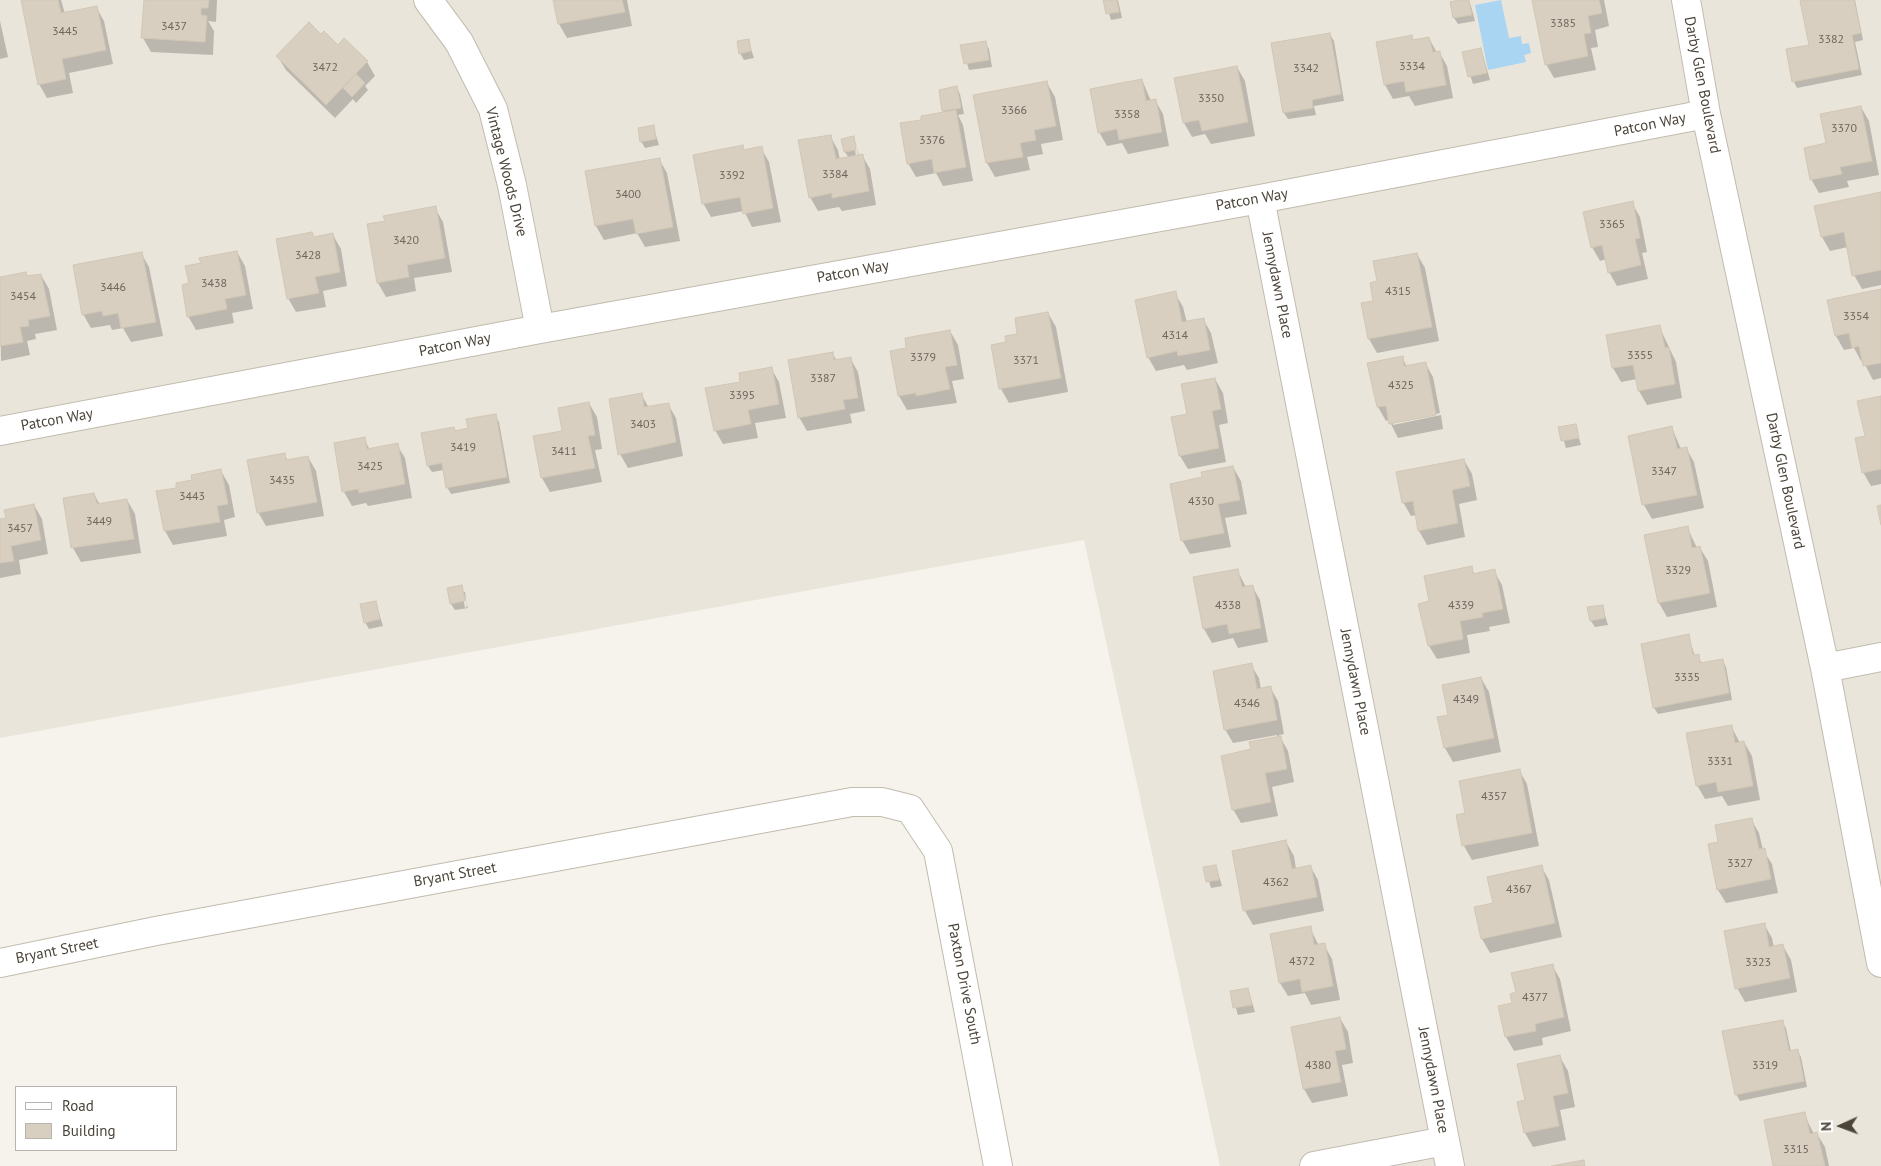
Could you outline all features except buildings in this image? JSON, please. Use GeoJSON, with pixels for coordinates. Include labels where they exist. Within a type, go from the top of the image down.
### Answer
{"type":"FeatureCollection","features":[{"type":"Feature","properties":{"kind":"street","name":"Vintage Woods Drive"},"geometry":{"type":"LineString","coordinates":[[428,0],[459,42],[493,109],[512,185],[540,329]]}},
{"type":"Feature","properties":{"kind":"street","name":"Darby Glen Boulevard"},"geometry":{"type":"LineString","coordinates":[[1686,0],[1706,114],[1825,668],[1881,963]]}},
{"type":"Feature","properties":{"kind":"street","name":"Patcon Way"},"geometry":{"type":"LineString","coordinates":[[0,431],[540,329],[1260,198],[1706,114]]}},
{"type":"Feature","properties":{"kind":"street","name":"Jennydawn Place"},"geometry":{"type":"LineString","coordinates":[[1260,198],[1447,1153]]}},
{"type":"Feature","properties":{"kind":"street"},"geometry":{"type":"LineString","coordinates":[[1825,668],[1881,657]]}},
{"type":"Feature","properties":{"kind":"street","name":"Bryant Street"},"geometry":{"type":"LineString","coordinates":[[0,963],[156,931],[852,802],[882,802],[910,810]]}},
{"type":"Feature","properties":{"kind":"street","name":"Paxton Drive South"},"geometry":{"type":"LineString","coordinates":[[910,810],[938,851],[998,1166]]}},
{"type":"Feature","properties":{"kind":"street"},"geometry":{"type":"LineString","coordinates":[[1314,1166],[1447,1153]]}},
{"type":"Feature","properties":{"kind":"shaded area"},"geometry":{"type":"Polygon","coordinates":[[[0,0],[1881,0],[1881,1166],[1220,1166],[1084,540],[0,738],[0,0]]]}},
{"type":"Feature","properties":{"kind":"water"},"geometry":{"type":"Polygon","coordinates":[[[1501,0],[1509,38],[1521,36],[1522,44],[1529,43],[1531,53],[1524,55],[1526,62],[1488,70],[1475,5],[1501,0]]]}}]}
